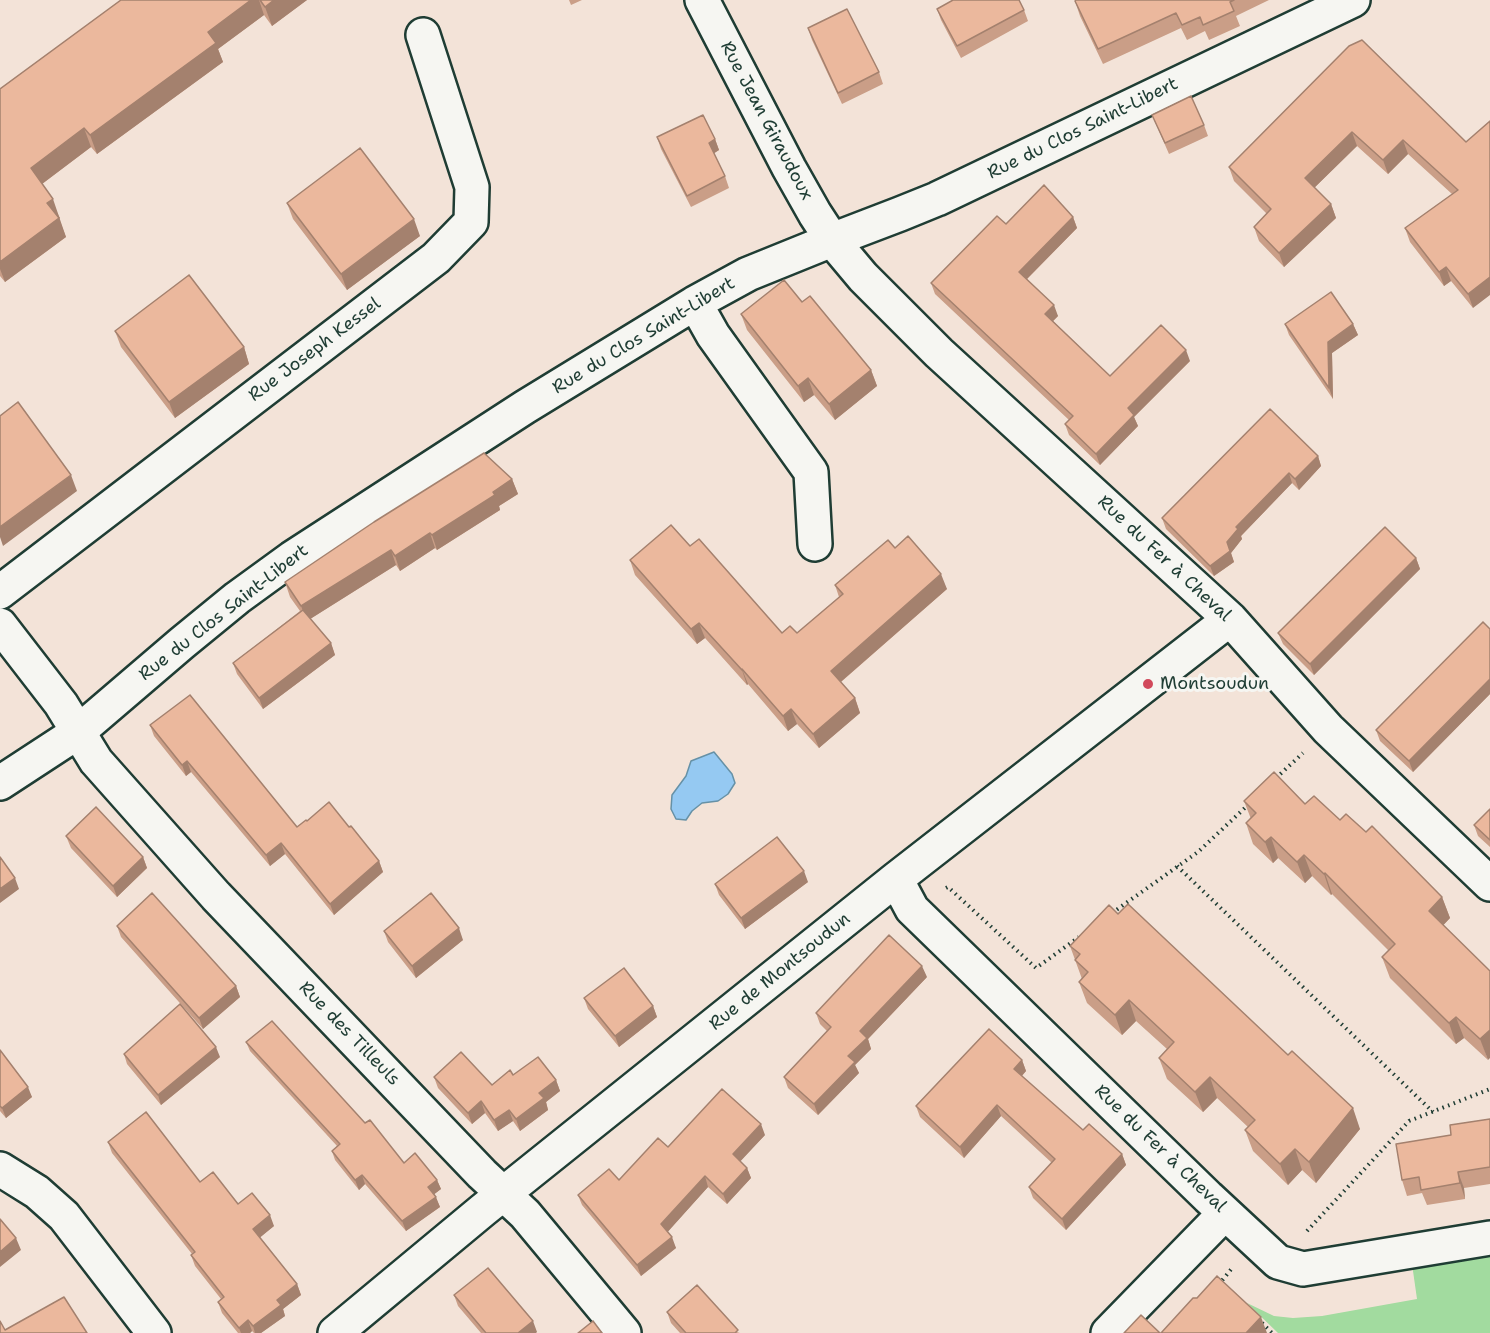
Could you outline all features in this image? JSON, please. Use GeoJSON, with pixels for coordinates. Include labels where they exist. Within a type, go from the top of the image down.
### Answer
{"type":"FeatureCollection","features":[{"type":"Feature","properties":{"kind":"street","name":"Rue Jean Giraudoux"},"geometry":{"type":"LineString","coordinates":[[702,0],[789,168],[832,240]]}},
{"type":"Feature","properties":{"kind":"street","name":"Rue du Clos Saint-Libert"},"geometry":{"type":"LineString","coordinates":[[0,783],[78,732],[237,598],[292,558],[515,414],[695,303],[748,274],[937,199],[1353,0]]}},
{"type":"Feature","properties":{"kind":"street","name":"Rue Joseph Kessel"},"geometry":{"type":"LineString","coordinates":[[0,592],[436,258],[471,222],[472,187],[423,35]]}},
{"type":"Feature","properties":{"kind":"street","name":"Rue du Fer à Cheval"},"geometry":{"type":"LineString","coordinates":[[832,240],[863,277],[939,353],[1230,619],[1328,729],[1490,885]]}},
{"type":"Feature","properties":{"kind":"street"},"geometry":{"type":"LineString","coordinates":[[695,303],[712,334],[810,472],[815,544]]}},
{"type":"Feature","properties":{"kind":"street","name":"Rue de Montsoudun"},"geometry":{"type":"LineString","coordinates":[[335,1333],[896,879],[1230,619]]}},
{"type":"Feature","properties":{"kind":"street"},"geometry":{"type":"LineString","coordinates":[[0,625],[61,704],[78,732]]}},
{"type":"Feature","properties":{"kind":"street","name":"Rue des Tilleuls"},"geometry":{"type":"LineString","coordinates":[[78,732],[96,761],[216,896],[482,1174],[525,1214],[624,1333]]}},
{"type":"Feature","properties":{"kind":"street","name":"Rue du Fer à Cheval"},"geometry":{"type":"LineString","coordinates":[[896,879],[912,909],[1267,1252]]}},
{"type":"Feature","properties":{"kind":"street"},"geometry":{"type":"LineString","coordinates":[[0,1169],[37,1192],[64,1216],[154,1333]]}},
{"type":"Feature","properties":{"kind":"street"},"geometry":{"type":"LineString","coordinates":[[1108,1333],[1225,1213]]}},
{"type":"Feature","properties":{"kind":"street"},"geometry":{"type":"LineString","coordinates":[[1267,1252],[1303,1269],[1490,1238]]}},
{"type":"Feature","properties":{"kind":"path"},"geometry":{"type":"LineString","coordinates":[[1276,778],[1328,729]]}},
{"type":"Feature","properties":{"kind":"path"},"geometry":{"type":"LineString","coordinates":[[1112,914],[1198,852],[1250,803]]}},
{"type":"Feature","properties":{"kind":"path"},"geometry":{"type":"LineString","coordinates":[[1177,866],[1432,1112]]}},
{"type":"Feature","properties":{"kind":"path"},"geometry":{"type":"LineString","coordinates":[[912,909],[948,887],[1036,968],[1083,934]]}},
{"type":"Feature","properties":{"kind":"path"},"geometry":{"type":"LineString","coordinates":[[1227,1290],[1220,1283],[1267,1252],[1409,1121],[1490,1089]]}},
{"type":"Feature","properties":{"kind":"path"},"geometry":{"type":"LineString","coordinates":[[1257,1319],[1272,1333]]}},
{"type":"Feature","properties":{"kind":"green space"},"geometry":{"type":"Polygon","coordinates":[[[1490,1254],[1490,1333],[1278,1333],[1247,1303],[1274,1316],[1293,1318],[1322,1316],[1417,1299],[1412,1264],[1490,1254]]]}},
{"type":"Feature","properties":{"kind":"water"},"geometry":{"type":"Polygon","coordinates":[[[714,752],[732,774],[735,783],[728,794],[718,801],[702,803],[686,820],[676,819],[671,809],[672,795],[686,776],[691,761],[714,752]]]}},
{"type":"Feature","properties":{"kind":"building"},"geometry":{"type":"Polygon","coordinates":[[[121,0],[251,0],[208,32],[216,43],[90,135],[84,128],[31,168],[53,199],[47,203],[59,218],[0,262],[0,89],[121,0]]]}},
{"type":"Feature","properties":{"kind":"building"},"geometry":{"type":"Polygon","coordinates":[[[260,0],[274,0],[265,7],[260,0]]]}},
{"type":"Feature","properties":{"kind":"building"},"geometry":{"type":"Polygon","coordinates":[[[953,0],[1019,0],[1024,10],[957,46],[937,9],[953,0]]]}},
{"type":"Feature","properties":{"kind":"building"},"geometry":{"type":"Polygon","coordinates":[[[1076,0],[1234,0],[1230,2],[1234,11],[1203,25],[1200,17],[1182,25],[1176,13],[1098,49],[1076,0]]]}},
{"type":"Feature","properties":{"kind":"building"},"geometry":{"type":"Polygon","coordinates":[[[847,9],[879,72],[838,93],[808,28],[847,9]]]}},
{"type":"Feature","properties":{"kind":"building"},"geometry":{"type":"Polygon","coordinates":[[[1362,40],[1466,142],[1490,121],[1490,277],[1468,294],[1446,267],[1439,272],[1405,228],[1458,190],[1403,140],[1383,160],[1352,132],[1305,178],[1331,204],[1279,253],[1254,227],[1271,209],[1229,167],[1349,46],[1362,40]]]}},
{"type":"Feature","properties":{"kind":"building"},"geometry":{"type":"Polygon","coordinates":[[[1191,96],[1204,125],[1165,143],[1152,115],[1191,96]]]}},
{"type":"Feature","properties":{"kind":"building"},"geometry":{"type":"Polygon","coordinates":[[[703,115],[715,139],[709,143],[725,176],[687,196],[657,137],[703,115]]]}},
{"type":"Feature","properties":{"kind":"building"},"geometry":{"type":"Polygon","coordinates":[[[360,148],[414,219],[341,274],[287,203],[360,148]]]}},
{"type":"Feature","properties":{"kind":"building"},"geometry":{"type":"Polygon","coordinates":[[[1044,185],[1073,217],[1019,272],[1054,305],[1045,314],[1110,376],[1161,325],[1186,350],[1128,408],[1134,415],[1096,454],[1065,424],[1073,416],[931,283],[997,216],[1006,224],[1044,185]]]}},
{"type":"Feature","properties":{"kind":"building"},"geometry":{"type":"Polygon","coordinates":[[[189,275],[244,347],[169,402],[115,331],[189,275]]]}},
{"type":"Feature","properties":{"kind":"building"},"geometry":{"type":"Polygon","coordinates":[[[784,280],[802,302],[810,296],[871,370],[829,404],[808,378],[798,386],[741,314],[784,280]]]}},
{"type":"Feature","properties":{"kind":"building"},"geometry":{"type":"Polygon","coordinates":[[[1331,292],[1353,324],[1328,342],[1329,388],[1285,324],[1331,292]]]}},
{"type":"Feature","properties":{"kind":"building"},"geometry":{"type":"Polygon","coordinates":[[[18,402],[71,475],[0,527],[0,416],[18,402]]]}},
{"type":"Feature","properties":{"kind":"building"},"geometry":{"type":"Polygon","coordinates":[[[1270,409],[1318,456],[1295,479],[1289,473],[1236,527],[1238,529],[1227,542],[1230,551],[1210,566],[1162,518],[1270,409]]]}},
{"type":"Feature","properties":{"kind":"building"},"geometry":{"type":"Polygon","coordinates":[[[484,453],[512,479],[493,492],[495,495],[395,556],[391,550],[301,606],[285,582],[374,522],[484,453]]]}},
{"type":"Feature","properties":{"kind":"building"},"geometry":{"type":"Polygon","coordinates":[[[671,525],[690,546],[699,539],[782,633],[790,626],[797,633],[843,594],[835,585],[888,540],[895,548],[908,536],[941,574],[831,671],[855,698],[813,734],[791,709],[783,716],[699,623],[691,629],[630,560],[671,525]]]}},
{"type":"Feature","properties":{"kind":"building"},"geometry":{"type":"Polygon","coordinates":[[[1385,527],[1416,558],[1310,664],[1278,633],[1385,527]]]}},
{"type":"Feature","properties":{"kind":"building"},"geometry":{"type":"Polygon","coordinates":[[[303,610],[331,643],[259,698],[233,663],[303,610]]]}},
{"type":"Feature","properties":{"kind":"building"},"geometry":{"type":"Polygon","coordinates":[[[1483,622],[1490,629],[1490,679],[1409,761],[1376,730],[1483,622]]]}},
{"type":"Feature","properties":{"kind":"building"},"geometry":{"type":"Polygon","coordinates":[[[190,695],[297,827],[329,802],[379,861],[330,904],[281,843],[266,855],[187,761],[182,765],[150,725],[190,695]]]}},
{"type":"Feature","properties":{"kind":"building"},"geometry":{"type":"Polygon","coordinates":[[[1274,772],[1305,804],[1314,796],[1340,820],[1346,814],[1366,832],[1372,826],[1442,897],[1429,911],[1490,971],[1490,1030],[1480,1039],[1456,1017],[1449,1023],[1382,957],[1395,944],[1325,873],[1304,855],[1297,862],[1271,837],[1265,842],[1246,823],[1256,813],[1244,801],[1274,772]]]}},
{"type":"Feature","properties":{"kind":"building"},"geometry":{"type":"Polygon","coordinates":[[[96,807],[143,857],[113,886],[66,836],[96,807]]]}},
{"type":"Feature","properties":{"kind":"building"},"geometry":{"type":"Polygon","coordinates":[[[1490,809],[1490,840],[1474,825],[1490,809]]]}},
{"type":"Feature","properties":{"kind":"building"},"geometry":{"type":"Polygon","coordinates":[[[777,837],[804,871],[741,918],[715,884],[777,837]]]}},
{"type":"Feature","properties":{"kind":"building"},"geometry":{"type":"Polygon","coordinates":[[[0,857],[15,878],[0,889],[0,857]]]}},
{"type":"Feature","properties":{"kind":"building"},"geometry":{"type":"Polygon","coordinates":[[[152,893],[236,986],[199,1018],[117,926],[152,893]]]}},
{"type":"Feature","properties":{"kind":"building"},"geometry":{"type":"Polygon","coordinates":[[[431,893],[459,928],[412,966],[384,931],[431,893]]]}},
{"type":"Feature","properties":{"kind":"building"},"geometry":{"type":"Polygon","coordinates":[[[1128,904],[1288,1055],[1292,1051],[1353,1108],[1309,1162],[1295,1149],[1280,1164],[1245,1130],[1255,1120],[1210,1077],[1195,1092],[1159,1058],[1174,1042],[1129,1000],[1115,1015],[1079,982],[1088,972],[1075,960],[1080,954],[1070,946],[1109,905],[1118,914],[1128,904]]]}},
{"type":"Feature","properties":{"kind":"building"},"geometry":{"type":"Polygon","coordinates":[[[889,935],[922,966],[860,1031],[867,1038],[848,1056],[855,1062],[814,1104],[784,1077],[831,1027],[816,1013],[889,935]]]}},
{"type":"Feature","properties":{"kind":"building"},"geometry":{"type":"Polygon","coordinates":[[[624,968],[653,1006],[615,1036],[584,998],[624,968]]]}},
{"type":"Feature","properties":{"kind":"building"},"geometry":{"type":"Polygon","coordinates":[[[180,1004],[216,1047],[158,1095],[124,1054],[180,1004]]]}},
{"type":"Feature","properties":{"kind":"building"},"geometry":{"type":"Polygon","coordinates":[[[272,1021],[365,1123],[370,1120],[404,1163],[415,1153],[437,1180],[428,1187],[436,1197],[402,1221],[362,1175],[355,1180],[332,1151],[340,1144],[246,1042],[272,1021]]]}},
{"type":"Feature","properties":{"kind":"building"},"geometry":{"type":"Polygon","coordinates":[[[989,1029],[1022,1060],[1014,1069],[1083,1130],[1089,1124],[1122,1154],[1062,1219],[1029,1187],[1055,1159],[997,1105],[960,1147],[916,1106],[989,1029]]]}},
{"type":"Feature","properties":{"kind":"building"},"geometry":{"type":"Polygon","coordinates":[[[0,1050],[28,1087],[2,1108],[0,1106],[0,1050]]]}},
{"type":"Feature","properties":{"kind":"building"},"geometry":{"type":"Polygon","coordinates":[[[461,1052],[492,1085],[510,1070],[513,1075],[538,1057],[556,1080],[539,1093],[544,1098],[516,1119],[509,1110],[494,1120],[481,1101],[468,1113],[434,1077],[461,1052]]]}},
{"type":"Feature","properties":{"kind":"building"},"geometry":{"type":"Polygon","coordinates":[[[722,1089],[761,1124],[733,1154],[747,1168],[723,1194],[705,1176],[661,1224],[672,1237],[637,1265],[578,1195],[609,1169],[619,1180],[658,1138],[668,1147],[722,1089]]]}},
{"type":"Feature","properties":{"kind":"building"},"geometry":{"type":"Polygon","coordinates":[[[146,1112],[200,1182],[213,1172],[238,1204],[252,1193],[270,1215],[253,1229],[297,1284],[277,1300],[281,1305],[253,1326],[248,1320],[239,1328],[218,1302],[224,1297],[191,1255],[195,1252],[108,1142],[146,1112]]]}},
{"type":"Feature","properties":{"kind":"building"},"geometry":{"type":"Polygon","coordinates":[[[1490,1119],[1490,1167],[1458,1172],[1460,1183],[1421,1190],[1419,1177],[1402,1180],[1396,1144],[1451,1135],[1450,1125],[1490,1119]]]}},
{"type":"Feature","properties":{"kind":"building"},"geometry":{"type":"Polygon","coordinates":[[[0,1219],[16,1238],[0,1252],[0,1219]]]}},
{"type":"Feature","properties":{"kind":"building"},"geometry":{"type":"Polygon","coordinates":[[[488,1268],[533,1321],[518,1333],[486,1333],[454,1295],[488,1268]]]}},
{"type":"Feature","properties":{"kind":"building"},"geometry":{"type":"Polygon","coordinates":[[[1217,1276],[1261,1317],[1246,1333],[1161,1333],[1193,1298],[1197,1298],[1217,1276]]]}},
{"type":"Feature","properties":{"kind":"building"},"geometry":{"type":"Polygon","coordinates":[[[697,1285],[738,1330],[735,1333],[686,1333],[667,1312],[697,1285]]]}},
{"type":"Feature","properties":{"kind":"building"},"geometry":{"type":"Polygon","coordinates":[[[64,1297],[87,1333],[0,1333],[0,1321],[5,1330],[64,1297]]]}},
{"type":"Feature","properties":{"kind":"building"},"geometry":{"type":"Polygon","coordinates":[[[1141,1315],[1160,1333],[1124,1333],[1141,1315]]]}},
{"type":"Feature","properties":{"kind":"building"},"geometry":{"type":"Polygon","coordinates":[[[593,1321],[602,1333],[578,1333],[593,1321]]]}},
{"type":"Feature","properties":{"kind":"place","name":"Montsoudun"},"geometry":{"type":"Point","coordinates":[1148,684]}}]}
